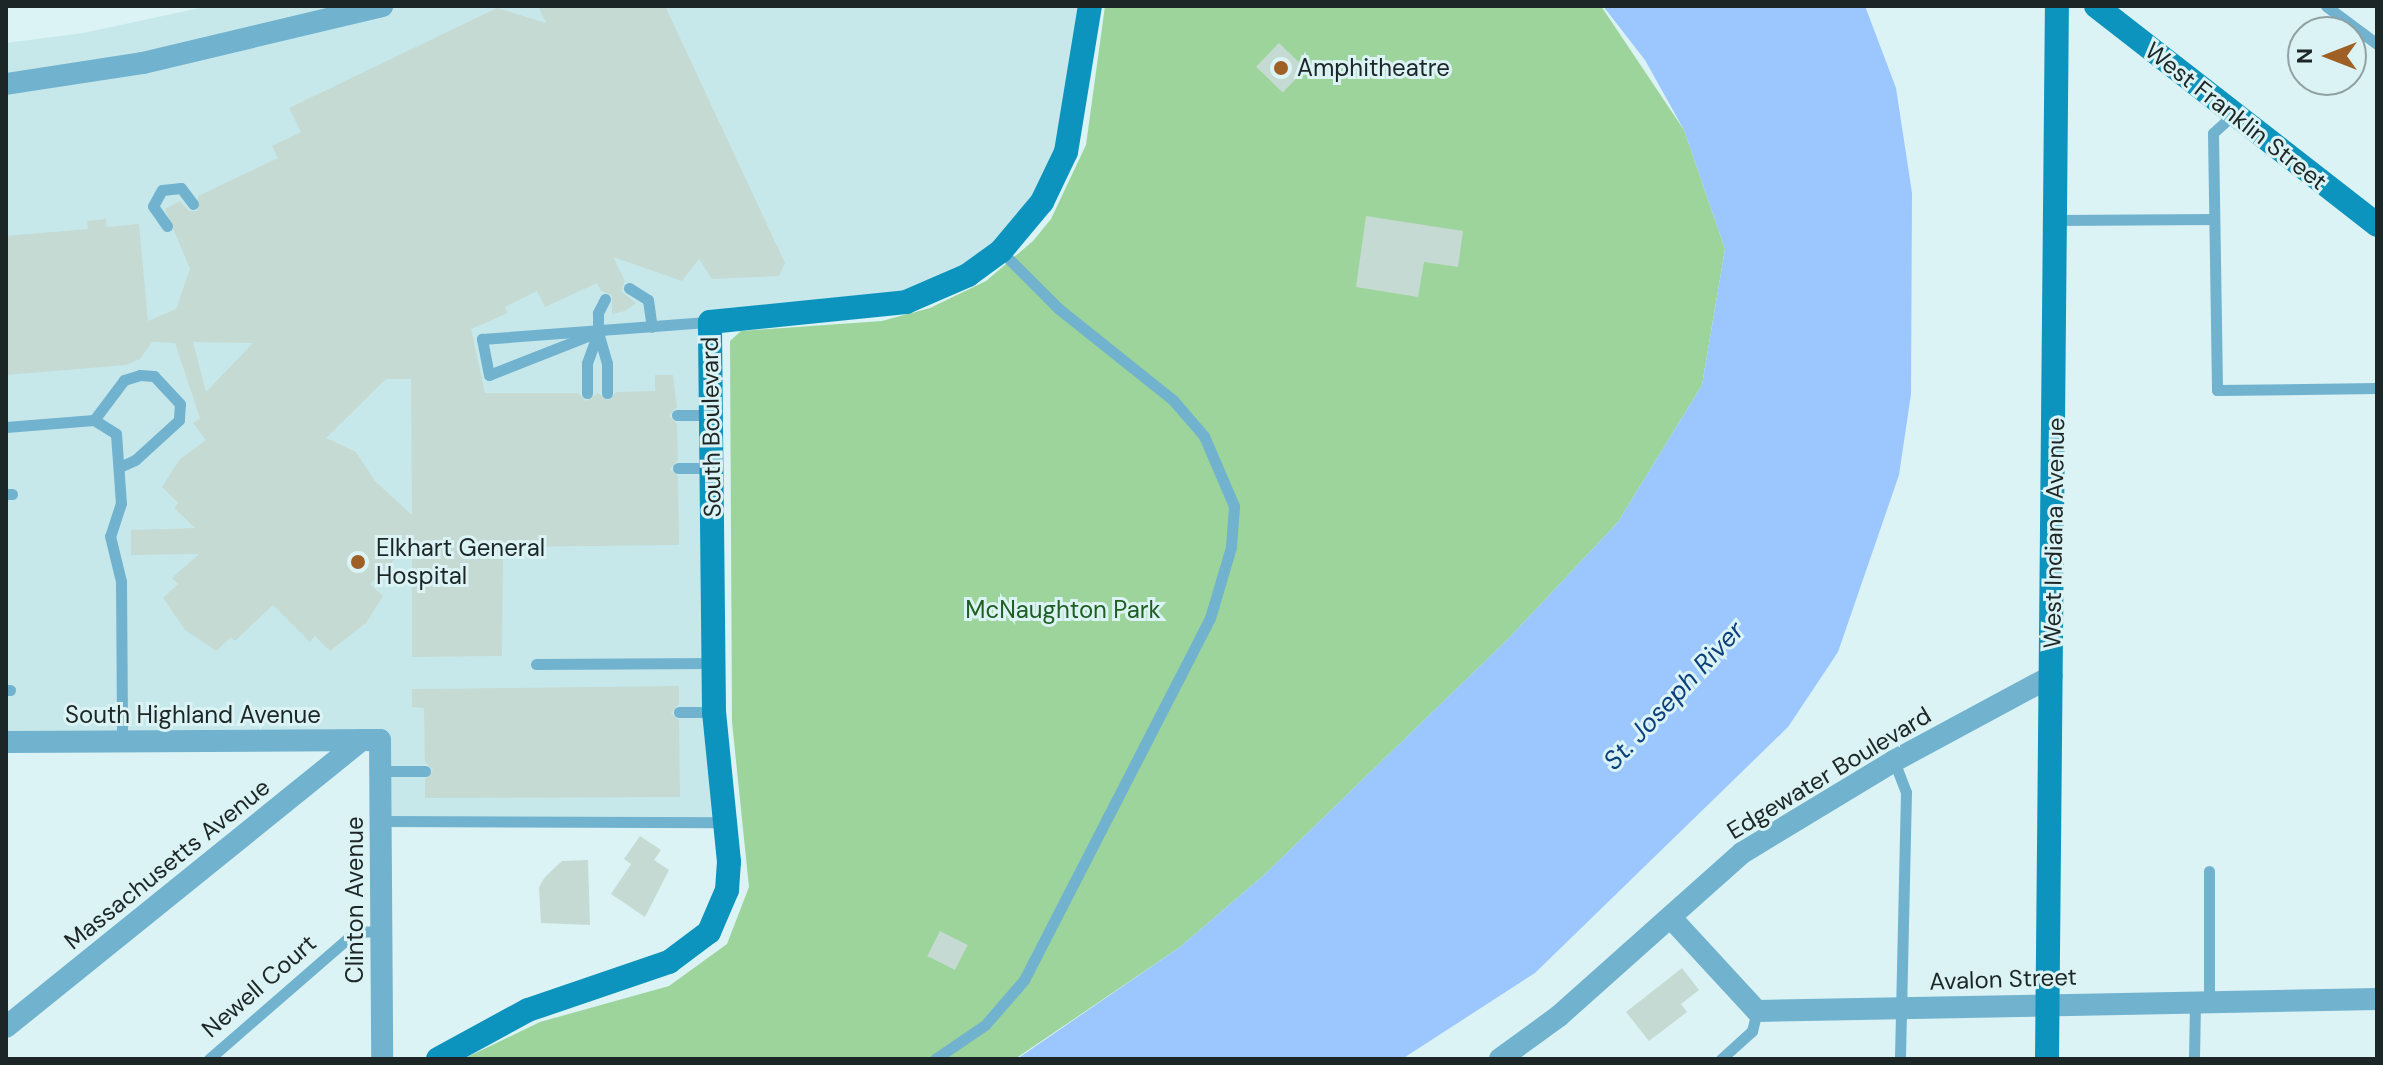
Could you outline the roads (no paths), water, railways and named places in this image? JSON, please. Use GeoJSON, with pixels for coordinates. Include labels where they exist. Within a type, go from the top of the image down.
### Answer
{"type":"FeatureCollection","features":[{"type":"Feature","properties":{"kind":"street"},"geometry":{"type":"LineString","coordinates":[[6,84],[143,63],[382,6]]}},
{"type":"Feature","properties":{"kind":"street","name":"South Boulevard"},"geometry":{"type":"LineString","coordinates":[[438,1059],[528,1010],[669,962],[709,932],[720,911],[729,862],[714,712],[710,322],[906,302],[968,275],[1001,251],[1042,202],[1066,152],[1090,6]]}},
{"type":"Feature","properties":{"kind":"street","name":"West Indiana Avenue"},"geometry":{"type":"LineString","coordinates":[[2047,1059],[2057,6]]}},
{"type":"Feature","properties":{"kind":"street","name":"West Franklin Street"},"geometry":{"type":"LineString","coordinates":[[2096,6],[2377,225]]}},
{"type":"Feature","properties":{"kind":"street","name":"Edgewater Boulevard"},"geometry":{"type":"LineString","coordinates":[[1500,1059],[1559,1016],[1672,919],[1742,853],[1894,761],[2052,676]]}},
{"type":"Feature","properties":{"kind":"street","name":"South Highland Avenue"},"geometry":{"type":"LineString","coordinates":[[6,742],[371,740]]}},
{"type":"Feature","properties":{"kind":"street","name":"Clinton Avenue"},"geometry":{"type":"LineString","coordinates":[[371,740],[381,771],[382,1059]]}},
{"type":"Feature","properties":{"kind":"street","name":"Massachusetts Avenue"},"geometry":{"type":"LineString","coordinates":[[6,1027],[371,740]]}},
{"type":"Feature","properties":{"kind":"street"},"geometry":{"type":"LineString","coordinates":[[1672,919],[1757,1011]]}},
{"type":"Feature","properties":{"kind":"street","name":"Avalon Street"},"geometry":{"type":"LineString","coordinates":[[1757,1011],[2048,1002],[2377,999]]}},
{"type":"Feature","properties":{"kind":"lane"},"geometry":{"type":"LineString","coordinates":[[2326,6],[2377,44]]}},
{"type":"Feature","properties":{"kind":"lane"},"geometry":{"type":"LineString","coordinates":[[2234,114],[2213,133],[2217,390],[2377,388]]}},
{"type":"Feature","properties":{"kind":"lane"},"geometry":{"type":"LineString","coordinates":[[167,226],[153,206],[162,190],[181,188],[193,204]]}},
{"type":"Feature","properties":{"kind":"lane"},"geometry":{"type":"LineString","coordinates":[[2056,220],[2214,219]]}},
{"type":"Feature","properties":{"kind":"lane"},"geometry":{"type":"LineString","coordinates":[[935,1059],[985,1025],[1024,980],[1210,618],[1231,547],[1234,506],[1204,436],[1173,400],[1059,309],[1001,251]]}},
{"type":"Feature","properties":{"kind":"lane"},"geometry":{"type":"LineString","coordinates":[[629,288],[648,300],[652,327]]}},
{"type":"Feature","properties":{"kind":"lane"},"geometry":{"type":"LineString","coordinates":[[605,299],[598,313],[598,332],[607,363],[607,393]]}},
{"type":"Feature","properties":{"kind":"lane"},"geometry":{"type":"LineString","coordinates":[[598,332],[489,375],[482,339],[555,330],[598,332],[710,322]]}},
{"type":"Feature","properties":{"kind":"lane"},"geometry":{"type":"LineString","coordinates":[[587,393],[587,363],[598,332]]}},
{"type":"Feature","properties":{"kind":"lane"},"geometry":{"type":"LineString","coordinates":[[94,420],[124,380],[140,375],[154,376],[180,404],[179,420],[135,460],[119,467]]}},
{"type":"Feature","properties":{"kind":"lane"},"geometry":{"type":"LineString","coordinates":[[677,415],[711,415]]}},
{"type":"Feature","properties":{"kind":"lane"},"geometry":{"type":"LineString","coordinates":[[6,427],[94,420],[116,434],[121,503],[110,536],[121,581],[122,741]]}},
{"type":"Feature","properties":{"kind":"lane"},"geometry":{"type":"LineString","coordinates":[[678,468],[711,468]]}},
{"type":"Feature","properties":{"kind":"lane"},"geometry":{"type":"LineString","coordinates":[[536,664],[713,663]]}},
{"type":"Feature","properties":{"kind":"lane"},"geometry":{"type":"LineString","coordinates":[[679,712],[714,712]]}},
{"type":"Feature","properties":{"kind":"lane"},"geometry":{"type":"LineString","coordinates":[[1894,761],[1906,792],[1900,1059]]}},
{"type":"Feature","properties":{"kind":"lane"},"geometry":{"type":"LineString","coordinates":[[381,771],[425,771]]}},
{"type":"Feature","properties":{"kind":"lane"},"geometry":{"type":"LineString","coordinates":[[381,821],[725,822]]}},
{"type":"Feature","properties":{"kind":"lane"},"geometry":{"type":"LineString","coordinates":[[2194,1059],[2202,1001],[2209,871]]}},
{"type":"Feature","properties":{"kind":"lane","name":"Newell Court"},"geometry":{"type":"LineString","coordinates":[[209,1059],[355,932],[381,931]]}},
{"type":"Feature","properties":{"kind":"lane"},"geometry":{"type":"LineString","coordinates":[[1721,1059],[1752,1031],[1757,1011]]}},
{"type":"Feature","properties":{"kind":"water","name":"St. Joseph River"},"geometry":{"type":"Polygon","coordinates":[[[1603,6],[1865,6],[1896,88],[1912,193],[1911,394],[1899,475],[1838,652],[1788,727],[1535,973],[1402,1059],[1017,1059],[1180,947],[1264,875],[1508,639],[1618,522],[1702,385],[1725,249],[1684,130],[1645,60],[1603,6]]]}},
{"type":"Feature","properties":{"kind":"place","name":"Amphitheatre"},"geometry":{"type":"Point","coordinates":[1281,68]}},
{"type":"Feature","properties":{"kind":"place","name":"Elkhart General Hospital"},"geometry":{"type":"Point","coordinates":[358,562]}},
{"type":"Feature","properties":{"kind":"park label","name":"McNaughton Park"},"geometry":{"type":"Point","coordinates":[1063,610]}}]}
